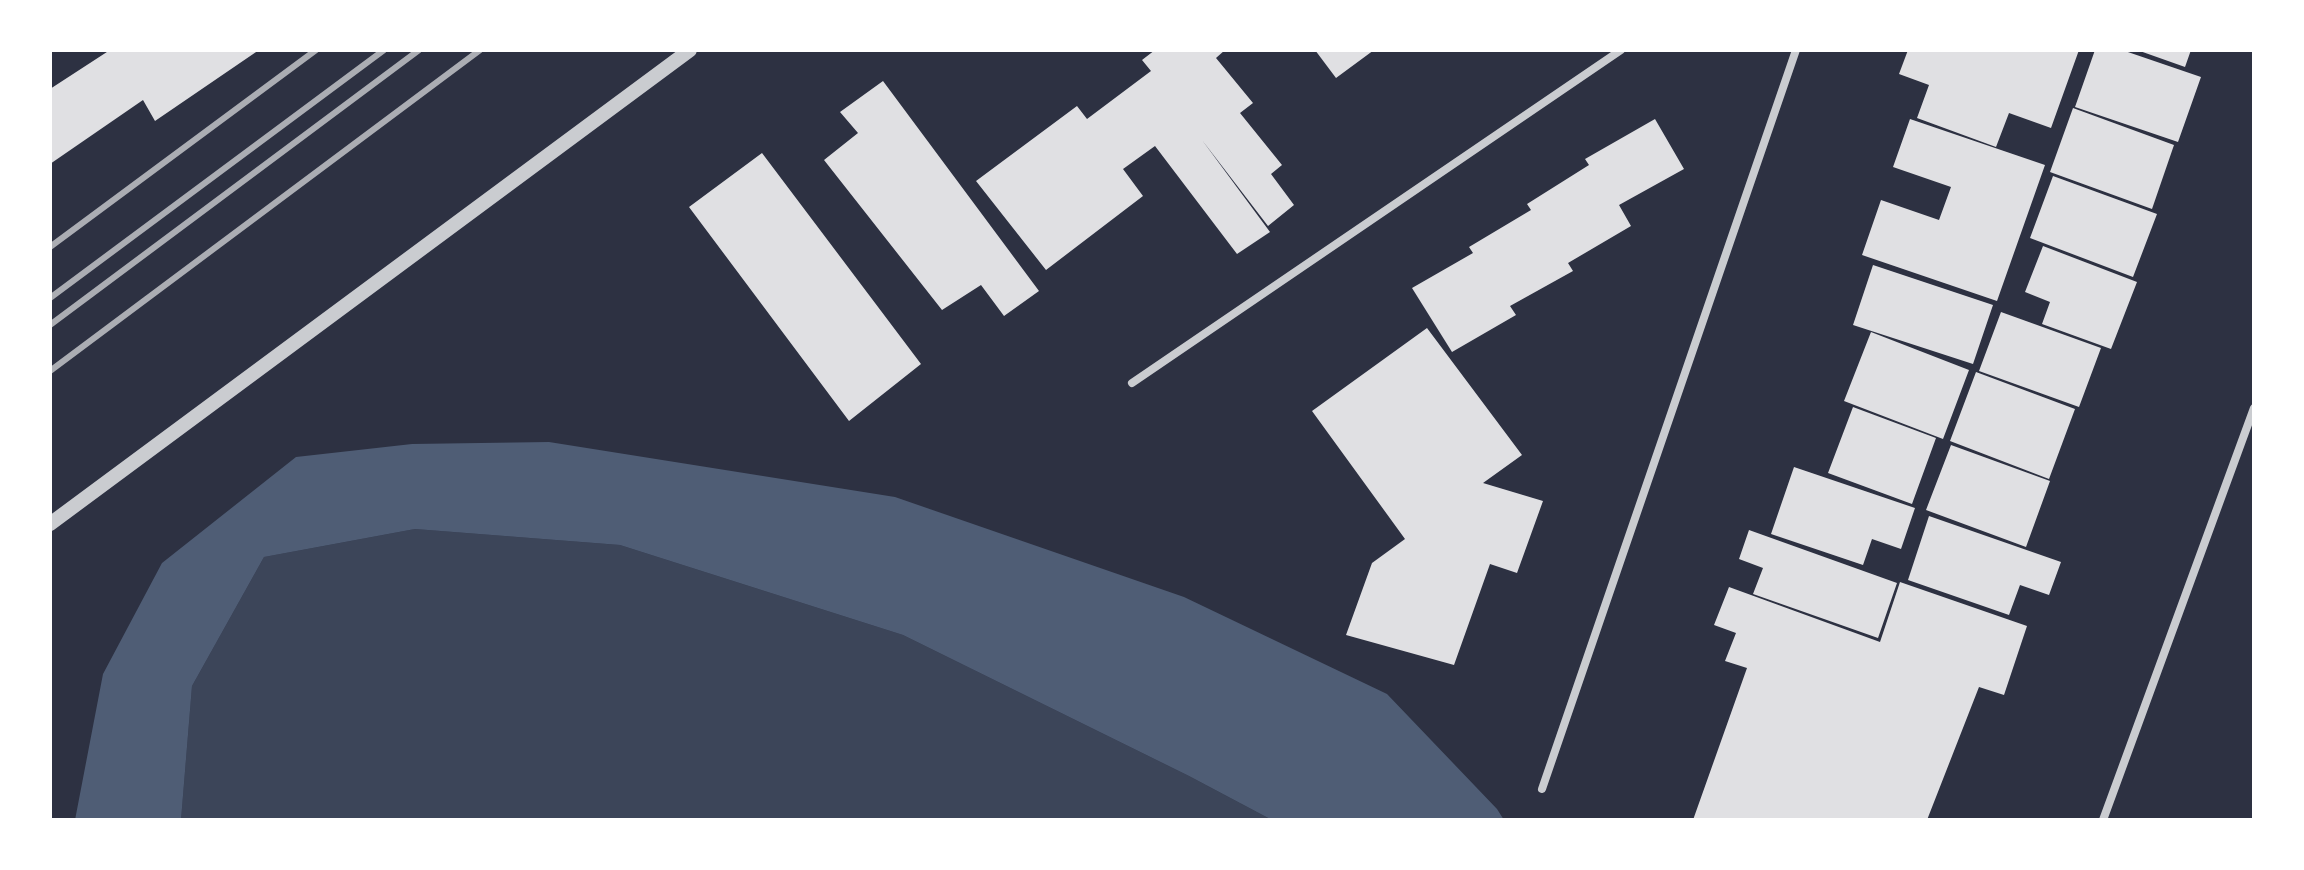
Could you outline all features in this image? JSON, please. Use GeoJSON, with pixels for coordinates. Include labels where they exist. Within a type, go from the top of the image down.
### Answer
{"type":"FeatureCollection","features":[{"type":"Feature","properties":{"kind":"street"},"geometry":{"type":"LineString","coordinates":[[50,524],[690,50]]}},
{"type":"Feature","properties":{"kind":"street"},"geometry":{"type":"LineString","coordinates":[[1132,383],[1621,50]]}},
{"type":"Feature","properties":{"kind":"street"},"geometry":{"type":"LineString","coordinates":[[1542,789],[1796,50]]}},
{"type":"Feature","properties":{"kind":"street"},"geometry":{"type":"LineString","coordinates":[[2103,820],[2254,408]]}},
{"type":"Feature","properties":{"kind":"shaded area"},"geometry":{"type":"Polygon","coordinates":[[[549,442],[895,497],[1184,597],[1387,694],[1504,820],[1272,820],[903,635],[620,545],[415,529],[264,557],[192,686],[181,820],[75,820],[103,674],[162,563],[296,457],[412,444],[549,442]]]}},
{"type":"Feature","properties":{"kind":"shaded area"},"geometry":{"type":"Polygon","coordinates":[[[415,529],[620,545],[903,635],[1272,820],[181,820],[192,686],[264,557],[415,529]]]}},
{"type":"Feature","properties":{"kind":"building"},"geometry":{"type":"Polygon","coordinates":[[[110,50],[259,50],[155,121],[143,100],[50,164],[50,89],[110,50]]]}},
{"type":"Feature","properties":{"kind":"building"},"geometry":{"type":"Polygon","coordinates":[[[1155,50],[1225,50],[1216,58],[1253,103],[1240,113],[1282,165],[1271,174],[1294,205],[1268,226],[1202,140],[1270,232],[1237,254],[1155,146],[1123,169],[1143,196],[1046,270],[976,181],[1077,106],[1087,119],[1151,71],[1142,60],[1155,50]]]}},
{"type":"Feature","properties":{"kind":"building"},"geometry":{"type":"Polygon","coordinates":[[[1315,50],[1374,50],[1336,78],[1315,50]]]}},
{"type":"Feature","properties":{"kind":"building"},"geometry":{"type":"Polygon","coordinates":[[[1908,50],[2079,50],[2051,128],[2009,113],[1996,147],[1917,118],[1929,85],[1899,74],[1908,50]]]}},
{"type":"Feature","properties":{"kind":"building"},"geometry":{"type":"Polygon","coordinates":[[[2095,50],[2122,50],[2201,77],[2178,142],[2075,107],[2095,50]]]}},
{"type":"Feature","properties":{"kind":"building"},"geometry":{"type":"Polygon","coordinates":[[[2137,50],[2191,50],[2185,67],[2137,50]]]}},
{"type":"Feature","properties":{"kind":"building"},"geometry":{"type":"Polygon","coordinates":[[[883,81],[1039,291],[1004,316],[981,285],[942,310],[824,160],[858,133],[840,112],[883,81]]]}},
{"type":"Feature","properties":{"kind":"building"},"geometry":{"type":"Polygon","coordinates":[[[2073,108],[2174,145],[2152,209],[2050,172],[2073,108]]]}},
{"type":"Feature","properties":{"kind":"building"},"geometry":{"type":"Polygon","coordinates":[[[1655,119],[1684,169],[1619,205],[1631,226],[1568,263],[1573,271],[1510,306],[1516,315],[1452,352],[1412,288],[1473,253],[1469,247],[1531,210],[1527,204],[1589,165],[1585,159],[1655,119]]]}},
{"type":"Feature","properties":{"kind":"building"},"geometry":{"type":"Polygon","coordinates":[[[1910,119],[2045,165],[1997,301],[1862,255],[1881,200],[1939,220],[1951,187],[1893,167],[1910,119]]]}},
{"type":"Feature","properties":{"kind":"building"},"geometry":{"type":"Polygon","coordinates":[[[762,153],[921,364],[849,421],[689,207],[762,153]]]}},
{"type":"Feature","properties":{"kind":"building"},"geometry":{"type":"Polygon","coordinates":[[[2053,176],[2157,214],[2133,277],[2030,238],[2053,176]]]}},
{"type":"Feature","properties":{"kind":"building"},"geometry":{"type":"Polygon","coordinates":[[[2043,246],[2137,282],[2111,349],[2042,324],[2050,302],[2025,292],[2043,246]]]}},
{"type":"Feature","properties":{"kind":"building"},"geometry":{"type":"Polygon","coordinates":[[[1873,265],[1993,305],[1973,364],[1853,325],[1873,265]]]}},
{"type":"Feature","properties":{"kind":"building"},"geometry":{"type":"Polygon","coordinates":[[[2001,312],[2101,348],[2079,407],[1979,371],[2001,312]]]}},
{"type":"Feature","properties":{"kind":"building"},"geometry":{"type":"Polygon","coordinates":[[[1427,328],[1522,455],[1483,483],[1543,501],[1517,573],[1490,564],[1454,665],[1346,635],[1372,563],[1405,539],[1312,411],[1427,328]]]}},
{"type":"Feature","properties":{"kind":"building"},"geometry":{"type":"Polygon","coordinates":[[[1871,332],[1969,370],[1943,439],[1844,401],[1871,332]]]}},
{"type":"Feature","properties":{"kind":"building"},"geometry":{"type":"Polygon","coordinates":[[[1976,372],[2075,409],[2049,479],[1950,441],[1976,372]]]}},
{"type":"Feature","properties":{"kind":"building"},"geometry":{"type":"Polygon","coordinates":[[[1853,407],[1936,438],[1912,504],[1828,473],[1853,407]]]}},
{"type":"Feature","properties":{"kind":"building"},"geometry":{"type":"Polygon","coordinates":[[[1951,445],[2050,481],[2026,547],[1926,510],[1951,445]]]}},
{"type":"Feature","properties":{"kind":"building"},"geometry":{"type":"Polygon","coordinates":[[[1794,467],[1915,508],[1901,549],[1872,539],[1863,565],[1771,534],[1794,467]]]}},
{"type":"Feature","properties":{"kind":"building"},"geometry":{"type":"Polygon","coordinates":[[[1929,516],[2061,562],[2049,595],[2020,585],[2009,615],[1908,580],[1929,516]]]}},
{"type":"Feature","properties":{"kind":"building"},"geometry":{"type":"Polygon","coordinates":[[[1749,530],[1897,583],[1878,638],[1753,594],[1763,568],[1739,559],[1749,530]]]}},
{"type":"Feature","properties":{"kind":"building"},"geometry":{"type":"Polygon","coordinates":[[[1900,582],[2027,626],[2004,695],[1979,687],[1927,820],[1693,820],[1747,668],[1725,661],[1736,633],[1714,625],[1729,587],[1880,642],[1900,582]]]}},
{"type":"Feature","properties":{"kind":"railway"},"geometry":{"type":"LineString","coordinates":[[50,247],[316,50]]}},
{"type":"Feature","properties":{"kind":"railway"},"geometry":{"type":"LineString","coordinates":[[50,298],[384,50]]}},
{"type":"Feature","properties":{"kind":"railway"},"geometry":{"type":"LineString","coordinates":[[50,325],[419,50]]}},
{"type":"Feature","properties":{"kind":"railway"},"geometry":{"type":"LineString","coordinates":[[50,371],[480,50]]}}]}
